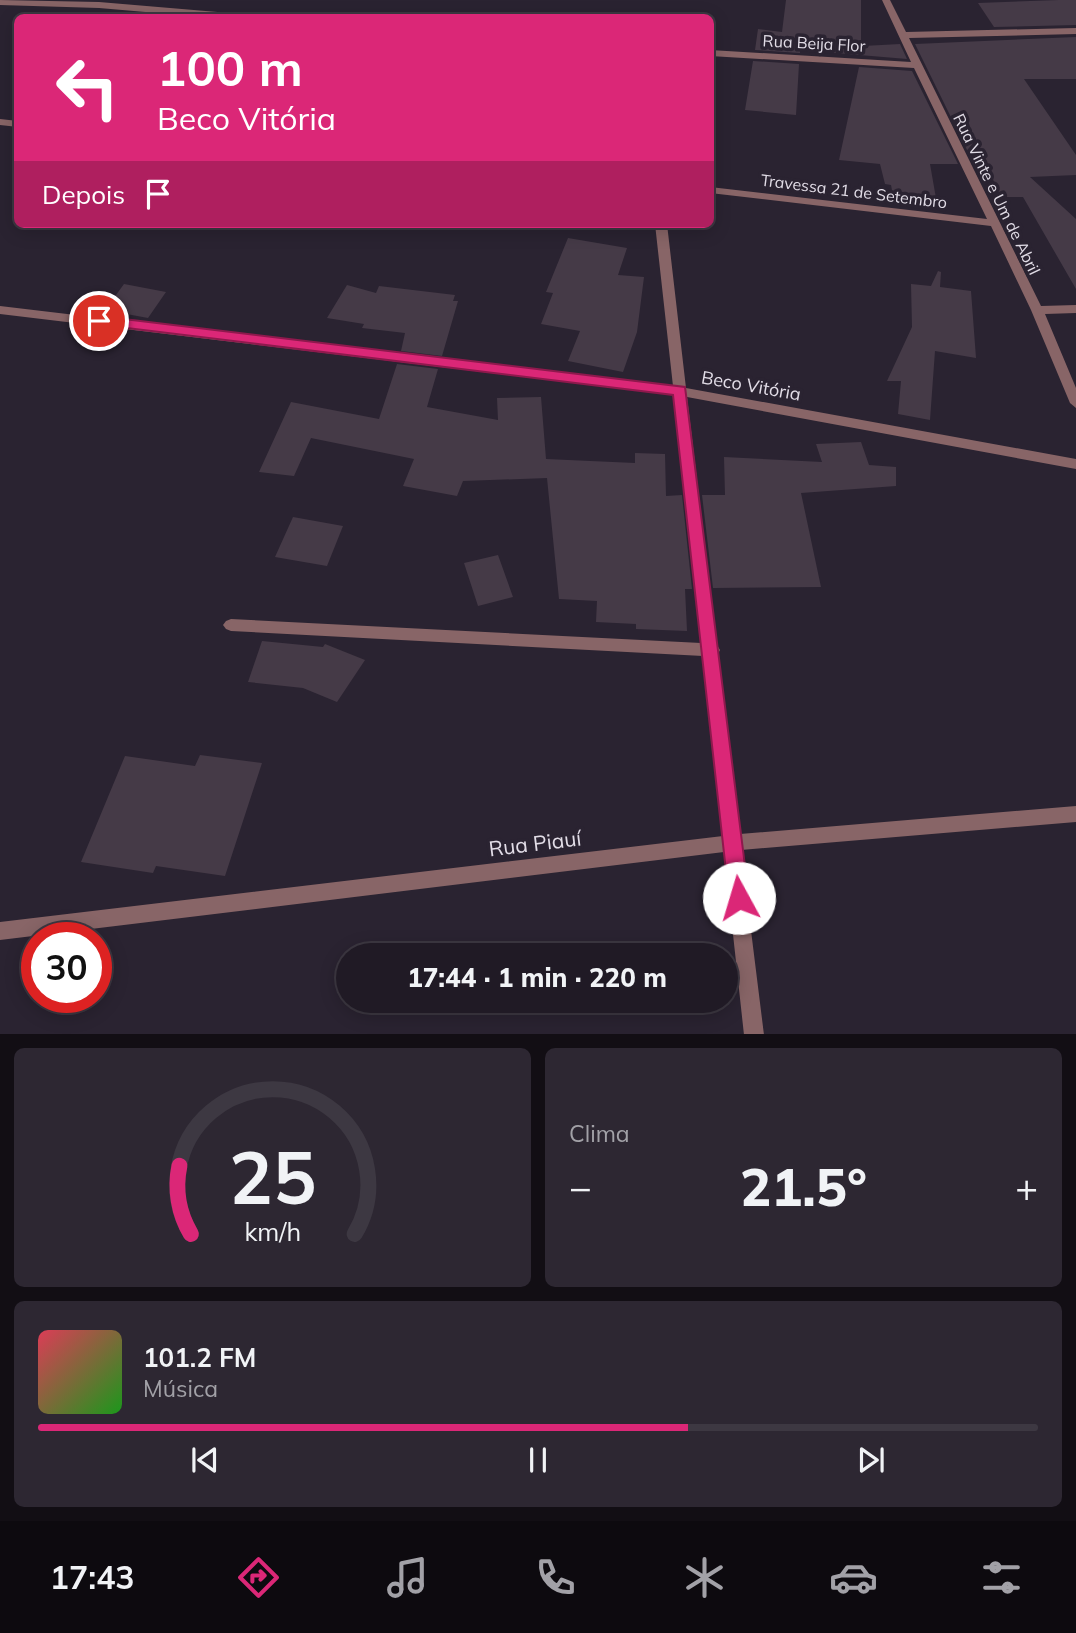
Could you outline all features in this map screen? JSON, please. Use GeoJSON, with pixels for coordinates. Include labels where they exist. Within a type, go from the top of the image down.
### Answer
{"type":"FeatureCollection","features":[{"type":"Feature","properties":{"kind":"street","name":"Rua Vinte e Um de Abril"},"geometry":{"type":"LineString","coordinates":[[886,0],[1037,310],[1076,403]]}},
{"type":"Feature","properties":{"kind":"street"},"geometry":{"type":"LineString","coordinates":[[0,2],[99,5],[206,14]]}},
{"type":"Feature","properties":{"kind":"street"},"geometry":{"type":"LineString","coordinates":[[904,35],[1076,31]]}},
{"type":"Feature","properties":{"kind":"street","name":"Rua Beija Flor"},"geometry":{"type":"LineString","coordinates":[[714,53],[917,65]]}},
{"type":"Feature","properties":{"kind":"street","name":"Travessa 21 de Setembro"},"geometry":{"type":"LineString","coordinates":[[714,190],[994,223]]}},
{"type":"Feature","properties":{"kind":"street"},"geometry":{"type":"LineString","coordinates":[[661,228],[754,1034]]}},
{"type":"Feature","properties":{"kind":"street"},"geometry":{"type":"LineString","coordinates":[[1037,310],[1076,309]]}},
{"type":"Feature","properties":{"kind":"street","name":"Beco Vitória"},"geometry":{"type":"LineString","coordinates":[[0,310],[680,391],[1076,464]]}},
{"type":"Feature","properties":{"kind":"street"},"geometry":{"type":"LineString","coordinates":[[231,625],[712,650]]}},
{"type":"Feature","properties":{"kind":"street","name":"Rua Piauí"},"geometry":{"type":"LineString","coordinates":[[0,931],[733,843],[1076,814]]}},
{"type":"Feature","properties":{"kind":"building"},"geometry":{"type":"Polygon","coordinates":[[[786,0],[861,0],[861,55],[863,46],[900,44],[907,59],[800,50],[800,53],[755,50],[758,29],[782,32],[786,0]]]}},
{"type":"Feature","properties":{"kind":"building"},"geometry":{"type":"Polygon","coordinates":[[[1076,0],[1076,25],[994,27],[978,3],[1076,0]]]}},
{"type":"Feature","properties":{"kind":"building"},"geometry":{"type":"Polygon","coordinates":[[[1076,37],[1076,79],[1024,79],[1076,155],[1076,175],[1030,177],[1076,219],[1076,289],[1023,197],[1000,197],[987,164],[974,164],[915,44],[1076,37]]]}},
{"type":"Feature","properties":{"kind":"building"},"geometry":{"type":"Polygon","coordinates":[[[753,61],[799,64],[796,115],[745,110],[753,61]]]}},
{"type":"Feature","properties":{"kind":"building"},"geometry":{"type":"Polygon","coordinates":[[[859,67],[912,71],[958,164],[930,164],[937,204],[894,201],[891,185],[885,184],[880,164],[839,160],[859,67]]]}},
{"type":"Feature","properties":{"kind":"building"},"geometry":{"type":"Polygon","coordinates":[[[568,238],[627,248],[618,275],[644,277],[637,332],[623,372],[568,361],[580,331],[541,324],[553,293],[546,292],[568,238]]]}},
{"type":"Feature","properties":{"kind":"building"},"geometry":{"type":"Polygon","coordinates":[[[938,271],[941,272],[940,287],[971,291],[976,358],[935,351],[930,420],[898,414],[901,381],[887,381],[912,327],[911,284],[931,286],[938,271]]]}},
{"type":"Feature","properties":{"kind":"building"},"geometry":{"type":"Polygon","coordinates":[[[124,284],[166,292],[148,318],[105,310],[124,284]]]}},
{"type":"Feature","properties":{"kind":"building"},"geometry":{"type":"Polygon","coordinates":[[[347,285],[376,293],[379,286],[455,295],[453,301],[458,301],[442,356],[401,351],[405,333],[362,328],[364,324],[327,318],[347,285]]]}},
{"type":"Feature","properties":{"kind":"building"},"geometry":{"type":"Polygon","coordinates":[[[397,364],[438,369],[427,407],[498,420],[497,398],[541,397],[546,459],[635,463],[635,453],[665,454],[666,496],[682,495],[692,589],[685,589],[687,631],[636,629],[636,624],[596,622],[597,601],[559,599],[547,478],[463,481],[457,496],[403,486],[414,459],[311,438],[294,476],[259,472],[291,402],[379,419],[397,364]]]}},
{"type":"Feature","properties":{"kind":"building"},"geometry":{"type":"Polygon","coordinates":[[[861,442],[869,465],[896,467],[896,486],[801,493],[821,587],[713,588],[702,495],[725,495],[724,457],[822,462],[816,444],[861,442]]]}},
{"type":"Feature","properties":{"kind":"building"},"geometry":{"type":"Polygon","coordinates":[[[293,517],[343,526],[327,566],[275,557],[293,517]]]}},
{"type":"Feature","properties":{"kind":"building"},"geometry":{"type":"Polygon","coordinates":[[[498,555],[513,597],[478,606],[464,563],[498,555]]]}},
{"type":"Feature","properties":{"kind":"building"},"geometry":{"type":"Polygon","coordinates":[[[262,641],[323,647],[325,644],[365,660],[337,702],[303,688],[248,682],[262,641]]]}},
{"type":"Feature","properties":{"kind":"building"},"geometry":{"type":"Polygon","coordinates":[[[200,755],[262,763],[225,876],[156,866],[153,873],[81,862],[125,756],[195,766],[200,755]]]}},
{"type":"Feature","properties":{"kind":"route"},"geometry":{"type":"LineString","coordinates":[[99,321],[680,391],[739,898]]}}]}
